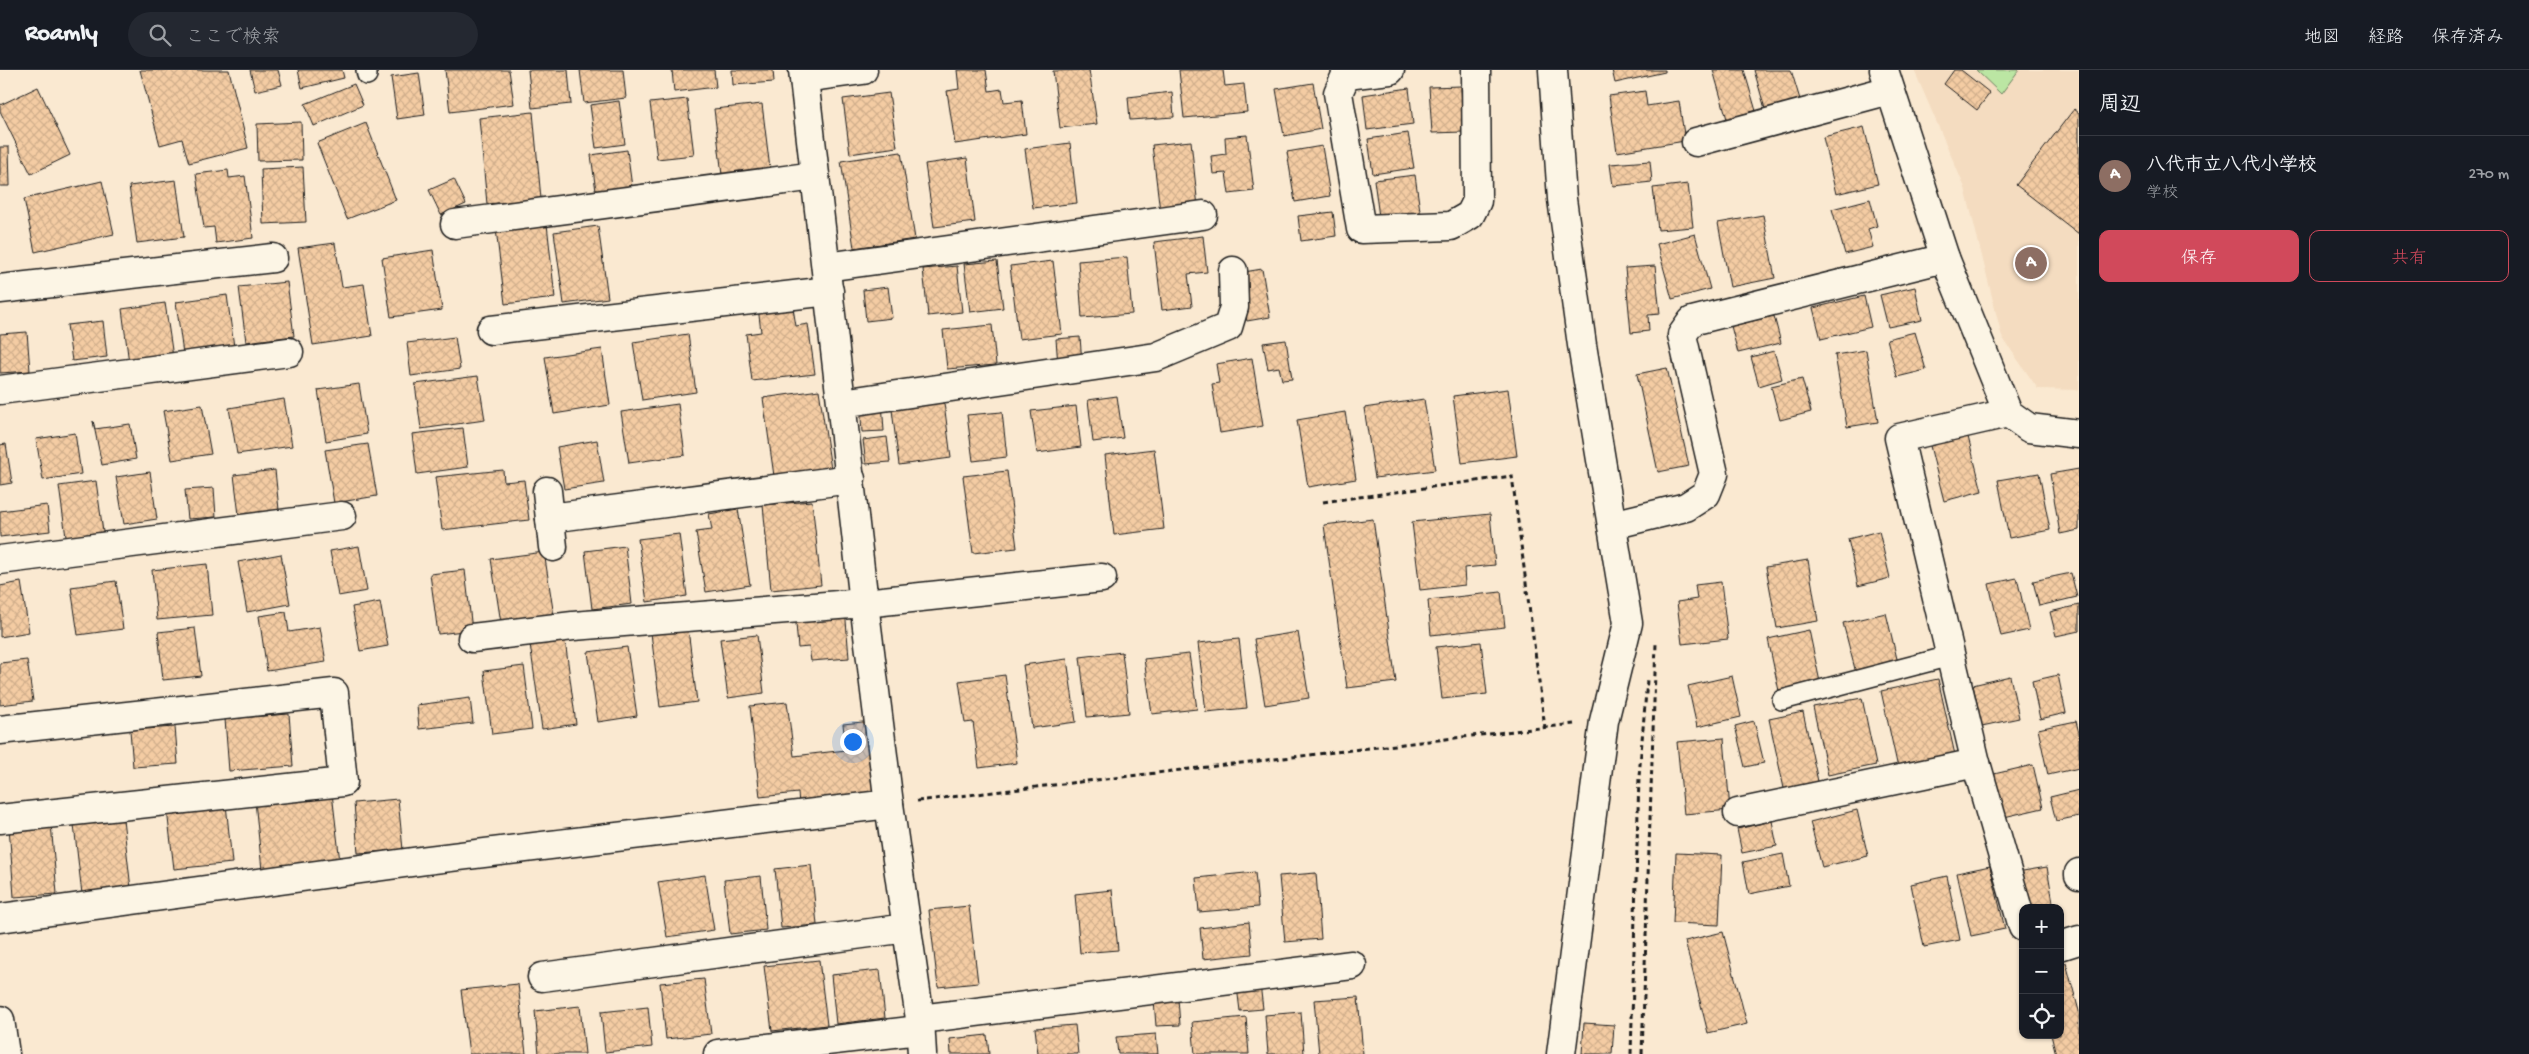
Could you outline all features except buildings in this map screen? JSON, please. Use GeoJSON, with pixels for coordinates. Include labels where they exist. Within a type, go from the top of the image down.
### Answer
{"type":"FeatureCollection","features":[{"type":"Feature","properties":{"kind":"street"},"geometry":{"type":"LineString","coordinates":[[863,70],[803,74],[864,603],[920,1034]]}},
{"type":"Feature","properties":{"kind":"street"},"geometry":{"type":"LineString","coordinates":[[1390,70],[1346,75],[1338,93],[1361,229],[1451,226],[1470,215],[1477,201],[1476,70]]}},
{"type":"Feature","properties":{"kind":"street"},"geometry":{"type":"LineString","coordinates":[[1554,70],[1562,199],[1582,345],[1628,623],[1604,721],[1561,1054]]}},
{"type":"Feature","properties":{"kind":"street"},"geometry":{"type":"LineString","coordinates":[[1696,142],[1887,80],[1945,258],[2008,413],[2030,428],[2079,434]]}},
{"type":"Feature","properties":{"kind":"street"},"geometry":{"type":"LineString","coordinates":[[456,224],[815,176]]}},
{"type":"Feature","properties":{"kind":"street"},"geometry":{"type":"LineString","coordinates":[[491,330],[827,279],[1203,215]]}},
{"type":"Feature","properties":{"kind":"street"},"geometry":{"type":"LineString","coordinates":[[0,289],[273,258]]}},
{"type":"Feature","properties":{"kind":"street"},"geometry":{"type":"LineString","coordinates":[[1612,525],[1686,507],[1706,494],[1709,487],[1714,474],[1682,335],[1692,321],[1945,258]]}},
{"type":"Feature","properties":{"kind":"street"},"geometry":{"type":"LineString","coordinates":[[842,403],[1156,357],[1228,327],[1234,307],[1233,271]]}},
{"type":"Feature","properties":{"kind":"street"},"geometry":{"type":"LineString","coordinates":[[0,390],[289,352]]}},
{"type":"Feature","properties":{"kind":"street"},"geometry":{"type":"LineString","coordinates":[[2008,413],[1899,438],[1976,763],[2019,913]]}},
{"type":"Feature","properties":{"kind":"street"},"geometry":{"type":"LineString","coordinates":[[550,518],[851,480]]}},
{"type":"Feature","properties":{"kind":"street"},"geometry":{"type":"LineString","coordinates":[[547,491],[553,547]]}},
{"type":"Feature","properties":{"kind":"street"},"geometry":{"type":"LineString","coordinates":[[0,560],[342,516]]}},
{"type":"Feature","properties":{"kind":"street"},"geometry":{"type":"LineString","coordinates":[[472,638],[573,626],[864,603],[1102,578]]}},
{"type":"Feature","properties":{"kind":"street"},"geometry":{"type":"LineString","coordinates":[[0,730],[334,693],[343,782],[0,819]]}},
{"type":"Feature","properties":{"kind":"street"},"geometry":{"type":"LineString","coordinates":[[1738,813],[1976,763]]}},
{"type":"Feature","properties":{"kind":"street"},"geometry":{"type":"LineString","coordinates":[[0,918],[427,860],[889,804]]}},
{"type":"Feature","properties":{"kind":"street"},"geometry":{"type":"LineString","coordinates":[[542,977],[907,928]]}},
{"type":"Feature","properties":{"kind":"street"},"geometry":{"type":"LineString","coordinates":[[2064,945],[2079,940]]}},
{"type":"Feature","properties":{"kind":"street"},"geometry":{"type":"LineString","coordinates":[[718,1054],[920,1034],[1352,965]]}},
{"type":"Feature","properties":{"kind":"lane"},"geometry":{"type":"LineString","coordinates":[[1782,700],[1950,656]]}},
{"type":"Feature","properties":{"kind":"path"},"geometry":{"type":"LineString","coordinates":[[1323,502],[1512,476],[1545,728]]}},
{"type":"Feature","properties":{"kind":"path"},"geometry":{"type":"LineString","coordinates":[[1631,1054],[1640,777],[1647,678]]}},
{"type":"Feature","properties":{"kind":"path"},"geometry":{"type":"LineString","coordinates":[[889,804],[1604,721]]}},
{"type":"Feature","properties":{"kind":"shaded area"},"geometry":{"type":"Polygon","coordinates":[[[1914,70],[2079,70],[2079,390],[2038,389],[2002,337],[1965,188],[1914,70]]]}},
{"type":"Feature","properties":{"kind":"green space"},"geometry":{"type":"Polygon","coordinates":[[[1976,70],[2019,70],[2001,94],[1976,70]]]}},
{"type":"Feature","properties":{"kind":"place","name":"八代市立八代小学校"},"geometry":{"type":"Point","coordinates":[2031,263]}}]}
